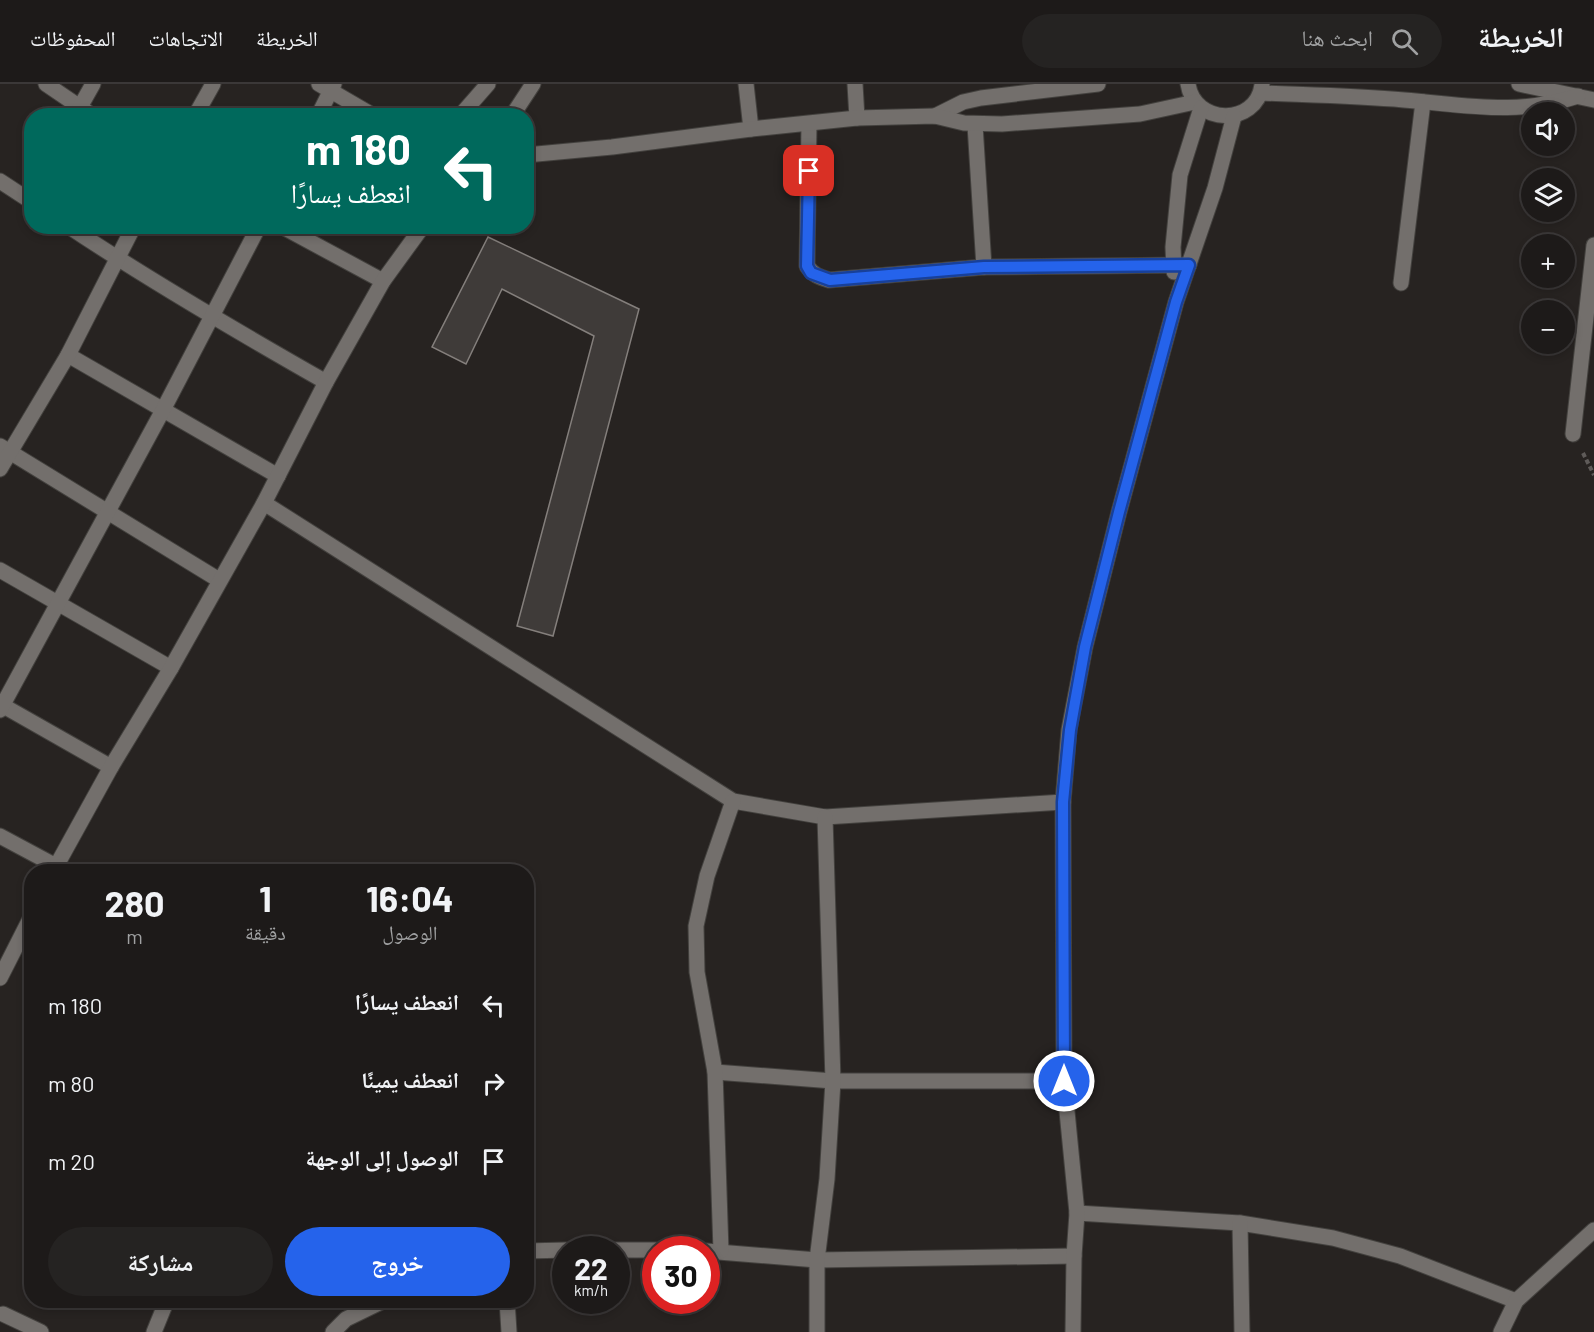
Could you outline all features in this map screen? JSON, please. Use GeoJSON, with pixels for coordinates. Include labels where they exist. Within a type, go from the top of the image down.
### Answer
{"type":"FeatureCollection","features":[{"type":"Feature","properties":{"kind":"street"},"geometry":{"type":"LineString","coordinates":[[46,84],[82,108]]}},
{"type":"Feature","properties":{"kind":"street"},"geometry":{"type":"LineString","coordinates":[[87,108],[93,84]]}},
{"type":"Feature","properties":{"kind":"street"},"geometry":{"type":"LineString","coordinates":[[200,108],[213,84]]}},
{"type":"Feature","properties":{"kind":"street"},"geometry":{"type":"LineString","coordinates":[[467,108],[489,84]]}},
{"type":"Feature","properties":{"kind":"street"},"geometry":{"type":"LineString","coordinates":[[517,108],[533,84]]}},
{"type":"Feature","properties":{"kind":"street"},"geometry":{"type":"LineString","coordinates":[[746,84],[751,129]]}},
{"type":"Feature","properties":{"kind":"street"},"geometry":{"type":"LineString","coordinates":[[855,84],[857,118]]}},
{"type":"Feature","properties":{"kind":"street"},"geometry":{"type":"LineString","coordinates":[[935,116],[963,102],[981,98],[1058,86],[1098,84]]}},
{"type":"Feature","properties":{"kind":"street"},"geometry":{"type":"LineString","coordinates":[[1188,84],[1198,105],[1216,116],[1234,116],[1251,108],[1262,88],[1497,108],[1533,107],[1559,93]]}},
{"type":"Feature","properties":{"kind":"street"},"geometry":{"type":"LineString","coordinates":[[1519,84],[1594,100]]}},
{"type":"Feature","properties":{"kind":"street"},"geometry":{"type":"LineString","coordinates":[[321,108],[328,86],[362,108]]}},
{"type":"Feature","properties":{"kind":"street"},"geometry":{"type":"LineString","coordinates":[[1401,283],[1423,102]]}},
{"type":"Feature","properties":{"kind":"street"},"geometry":{"type":"LineString","coordinates":[[534,153],[612,147],[857,118],[935,116],[975,125],[1140,114],[1198,105]]}},
{"type":"Feature","properties":{"kind":"street"},"geometry":{"type":"LineString","coordinates":[[1182,265],[1173,247],[1180,175],[1198,105]]}},
{"type":"Feature","properties":{"kind":"street"},"geometry":{"type":"LineString","coordinates":[[1073,1332],[1077,1213],[1064,1081],[1063,802],[1070,730],[1085,647],[1176,302],[1182,265],[1215,188],[1234,116]]}},
{"type":"Feature","properties":{"kind":"street"},"geometry":{"type":"LineString","coordinates":[[809,124],[807,266],[811,273],[830,280],[984,267],[1182,265]]}},
{"type":"Feature","properties":{"kind":"street"},"geometry":{"type":"LineString","coordinates":[[975,125],[984,267]]}},
{"type":"Feature","properties":{"kind":"street"},"geometry":{"type":"LineString","coordinates":[[0,181],[24,197]]}},
{"type":"Feature","properties":{"kind":"street"},"geometry":{"type":"LineString","coordinates":[[80,234],[211,317],[326,382]]}},
{"type":"Feature","properties":{"kind":"street"},"geometry":{"type":"LineString","coordinates":[[0,469],[5,449],[68,356],[130,234]]}},
{"type":"Feature","properties":{"kind":"street"},"geometry":{"type":"LineString","coordinates":[[111,767],[1,706],[108,513],[255,234]]}},
{"type":"Feature","properties":{"kind":"street"},"geometry":{"type":"LineString","coordinates":[[296,234],[383,281]]}},
{"type":"Feature","properties":{"kind":"street"},"geometry":{"type":"LineString","coordinates":[[57,864],[111,767],[171,669],[264,503],[326,382],[383,281],[417,234]]}},
{"type":"Feature","properties":{"kind":"street"},"geometry":{"type":"LineString","coordinates":[[1573,434],[1594,245]]}},
{"type":"Feature","properties":{"kind":"street"},"geometry":{"type":"LineString","coordinates":[[68,356],[278,476]]}},
{"type":"Feature","properties":{"kind":"street"},"geometry":{"type":"LineString","coordinates":[[5,449],[219,580]]}},
{"type":"Feature","properties":{"kind":"street"},"geometry":{"type":"LineString","coordinates":[[264,503],[733,801],[825,817],[1063,802]]}},
{"type":"Feature","properties":{"kind":"street"},"geometry":{"type":"LineString","coordinates":[[0,570],[171,669]]}},
{"type":"Feature","properties":{"kind":"street"},"geometry":{"type":"LineString","coordinates":[[714,1236],[715,1072],[697,972],[696,926],[707,876],[733,801]]}},
{"type":"Feature","properties":{"kind":"street"},"geometry":{"type":"LineString","coordinates":[[817,1332],[817,1260],[827,1179],[833,1081],[825,817]]}},
{"type":"Feature","properties":{"kind":"street"},"geometry":{"type":"LineString","coordinates":[[0,836],[46,864]]}},
{"type":"Feature","properties":{"kind":"street"},"geometry":{"type":"LineString","coordinates":[[1,971],[24,929]]}},
{"type":"Feature","properties":{"kind":"street"},"geometry":{"type":"LineString","coordinates":[[715,1072],[833,1081],[1064,1081]]}},
{"type":"Feature","properties":{"kind":"street"},"geometry":{"type":"LineString","coordinates":[[1077,1213],[1240,1223],[1333,1238],[1400,1256],[1516,1301]]}},
{"type":"Feature","properties":{"kind":"street"},"geometry":{"type":"LineString","coordinates":[[1240,1223],[1242,1332]]}},
{"type":"Feature","properties":{"kind":"street"},"geometry":{"type":"LineString","coordinates":[[1501,1332],[1516,1301],[1594,1230]]}},
{"type":"Feature","properties":{"kind":"street"},"geometry":{"type":"LineString","coordinates":[[534,1251],[552,1250]]}},
{"type":"Feature","properties":{"kind":"street"},"geometry":{"type":"LineString","coordinates":[[720,1252],[817,1260],[1074,1256]]}},
{"type":"Feature","properties":{"kind":"street"},"geometry":{"type":"LineString","coordinates":[[154,1332],[164,1308]]}},
{"type":"Feature","properties":{"kind":"street"},"geometry":{"type":"LineString","coordinates":[[333,1332],[346,1318],[368,1308]]}},
{"type":"Feature","properties":{"kind":"street"},"geometry":{"type":"LineString","coordinates":[[508,1308],[509,1332]]}},
{"type":"Feature","properties":{"kind":"street"},"geometry":{"type":"LineString","coordinates":[[3,1314],[41,1332]]}},
{"type":"Feature","properties":{"kind":"building"},"geometry":{"type":"Polygon","coordinates":[[[488,237],[639,309],[553,636],[517,626],[594,336],[502,289],[466,364],[432,347],[488,237]]]}},
{"type":"Feature","properties":{"kind":"route"},"geometry":{"type":"LineString","coordinates":[[809,171],[807,266],[811,273],[830,280],[984,267],[1189,265],[1176,302],[1119,512],[1085,647],[1070,730],[1063,802],[1064,1081]]}}]}
